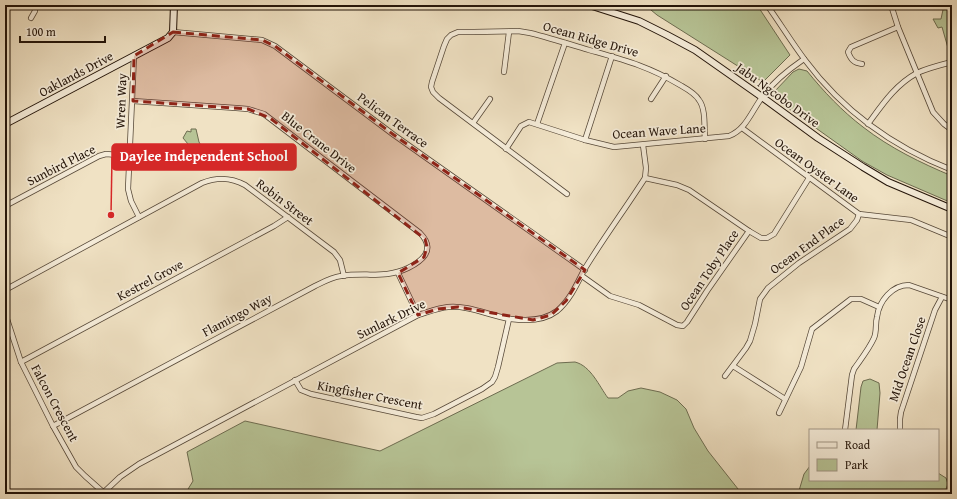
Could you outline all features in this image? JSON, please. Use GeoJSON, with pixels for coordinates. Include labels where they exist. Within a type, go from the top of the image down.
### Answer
{"type":"FeatureCollection","features":[{"type":"Feature","properties":{"kind":"main road"},"geometry":{"type":"LineString","coordinates":[[172,32],[174,5]]}},
{"type":"Feature","properties":{"kind":"main road","name":"Jabu Ngcobo Drive"},"geometry":{"type":"LineString","coordinates":[[589,5],[639,22],[696,50],[818,138],[863,167],[895,185],[952,209]]}},
{"type":"Feature","properties":{"kind":"main road","name":"Oaklands Drive"},"geometry":{"type":"LineString","coordinates":[[5,124],[168,38],[172,32]]}},
{"type":"Feature","properties":{"kind":"street"},"geometry":{"type":"LineString","coordinates":[[31,18],[35,11],[34,5]]}},
{"type":"Feature","properties":{"kind":"street"},"geometry":{"type":"LineString","coordinates":[[767,5],[804,59],[836,96],[868,124],[892,140],[912,152],[952,170]]}},
{"type":"Feature","properties":{"kind":"street"},"geometry":{"type":"LineString","coordinates":[[892,5],[898,27],[933,112],[952,130]]}},
{"type":"Feature","properties":{"kind":"street"},"geometry":{"type":"LineString","coordinates":[[862,64],[856,63],[850,58],[848,52],[851,47],[898,27]]}},
{"type":"Feature","properties":{"kind":"street","name":"Ocean Ridge Drive"},"geometry":{"type":"LineString","coordinates":[[567,194],[439,98],[431,87],[444,46],[447,39],[451,35],[458,32],[518,31],[530,33],[638,64],[666,76],[692,93],[701,102],[705,139]]}},
{"type":"Feature","properties":{"kind":"street","name":"Pelican Terrace"},"geometry":{"type":"LineString","coordinates":[[172,32],[262,40],[275,46],[394,135],[585,270]]}},
{"type":"Feature","properties":{"kind":"street"},"geometry":{"type":"LineString","coordinates":[[504,72],[509,32]]}},
{"type":"Feature","properties":{"kind":"street"},"geometry":{"type":"LineString","coordinates":[[506,149],[521,126],[529,122],[537,124],[565,43]]}},
{"type":"Feature","properties":{"kind":"street","name":"Wren Way"},"geometry":{"type":"LineString","coordinates":[[134,56],[129,196],[139,217]]}},
{"type":"Feature","properties":{"kind":"street"},"geometry":{"type":"LineString","coordinates":[[585,140],[612,56]]}},
{"type":"Feature","properties":{"kind":"street"},"geometry":{"type":"LineString","coordinates":[[742,128],[762,97],[784,73],[804,59]]}},
{"type":"Feature","properties":{"kind":"street"},"geometry":{"type":"LineString","coordinates":[[868,124],[894,90],[903,82],[917,73],[952,62]]}},
{"type":"Feature","properties":{"kind":"street"},"geometry":{"type":"LineString","coordinates":[[651,99],[666,76]]}},
{"type":"Feature","properties":{"kind":"street"},"geometry":{"type":"LineString","coordinates":[[473,123],[490,99]]}},
{"type":"Feature","properties":{"kind":"street","name":"Blue Crane Drive"},"geometry":{"type":"LineString","coordinates":[[133,102],[248,109],[270,117],[422,235],[425,239],[427,248],[424,257],[398,273]]}},
{"type":"Feature","properties":{"kind":"street","name":"Ocean Wave Lane"},"geometry":{"type":"LineString","coordinates":[[537,124],[585,140],[614,147],[729,136],[742,128]]}},
{"type":"Feature","properties":{"kind":"street","name":"Ocean Oyster Lane"},"geometry":{"type":"LineString","coordinates":[[742,128],[859,214],[911,220],[952,237]]}},
{"type":"Feature","properties":{"kind":"street"},"geometry":{"type":"LineString","coordinates":[[643,145],[646,168],[645,178],[677,185],[689,190],[761,238],[770,237],[774,234],[810,178]]}},
{"type":"Feature","properties":{"kind":"street","name":"Sunbird Place"},"geometry":{"type":"LineString","coordinates":[[5,206],[99,156],[106,154],[130,156]]}},
{"type":"Feature","properties":{"kind":"street","name":"Robin Street"},"geometry":{"type":"LineString","coordinates":[[5,290],[202,183],[221,178],[236,180],[244,185],[337,255],[344,276]]}},
{"type":"Feature","properties":{"kind":"street","name":"Sunlark Drive"},"geometry":{"type":"LineString","coordinates":[[103,493],[128,471],[418,315],[438,309],[458,307],[509,319],[525,321],[551,315],[566,301],[645,178]]}},
{"type":"Feature","properties":{"kind":"street","name":"Ocean End Place"},"geometry":{"type":"LineString","coordinates":[[726,376],[746,348],[753,334],[760,299],[768,288],[799,263],[850,229],[857,220],[859,214]]}},
{"type":"Feature","properties":{"kind":"street","name":"Kestrel Grove"},"geometry":{"type":"LineString","coordinates":[[20,362],[274,226],[288,217]]}},
{"type":"Feature","properties":{"kind":"street","name":"Ocean Toby Place"},"geometry":{"type":"LineString","coordinates":[[582,276],[610,296],[639,305],[677,325],[683,326],[692,316],[707,290],[749,230]]}},
{"type":"Feature","properties":{"kind":"street"},"geometry":{"type":"LineString","coordinates":[[398,273],[418,315]]}},
{"type":"Feature","properties":{"kind":"street","name":"Flamingo Way"},"geometry":{"type":"LineString","coordinates":[[53,426],[315,286],[334,278],[344,276],[384,275],[398,273]]}},
{"type":"Feature","properties":{"kind":"street"},"geometry":{"type":"LineString","coordinates":[[845,429],[852,375],[854,369],[873,340],[879,307],[890,292],[896,287],[902,285],[915,286],[952,300]]}},
{"type":"Feature","properties":{"kind":"street","name":"Mid Ocean Close"},"geometry":{"type":"LineString","coordinates":[[900,429],[901,412],[935,310],[942,297]]}},
{"type":"Feature","properties":{"kind":"street"},"geometry":{"type":"LineString","coordinates":[[779,413],[801,368],[812,329],[851,299],[861,299],[879,307]]}},
{"type":"Feature","properties":{"kind":"street","name":"Falcon Crescent"},"geometry":{"type":"LineString","coordinates":[[5,313],[20,362],[53,426],[76,467],[103,493]]}},
{"type":"Feature","properties":{"kind":"street","name":"Kingfisher Crescent"},"geometry":{"type":"LineString","coordinates":[[295,380],[301,390],[311,394],[416,417],[428,417],[482,389],[492,382],[498,367],[509,319]]}},
{"type":"Feature","properties":{"kind":"street"},"geometry":{"type":"LineString","coordinates":[[733,366],[785,399]]}},
{"type":"Feature","properties":{"kind":"highlighted area"},"geometry":{"type":"Polygon","coordinates":[[[173,32],[262,40],[275,46],[394,135],[585,270],[566,301],[551,315],[533,320],[458,307],[438,309],[418,315],[398,273],[424,257],[427,247],[425,239],[270,118],[248,109],[133,101],[134,56],[173,32]]]}},
{"type":"Feature","properties":{"kind":"green space"},"geometry":{"type":"Polygon","coordinates":[[[645,5],[757,5],[790,55],[763,82],[657,15],[645,5]]]}},
{"type":"Feature","properties":{"kind":"green space"},"geometry":{"type":"Polygon","coordinates":[[[944,5],[952,5],[952,54],[950,55],[942,27],[938,28],[933,19],[941,19],[944,5]]]}},
{"type":"Feature","properties":{"kind":"green space"},"geometry":{"type":"Polygon","coordinates":[[[799,69],[807,71],[841,108],[873,135],[929,166],[952,176],[952,203],[887,175],[862,161],[785,106],[775,95],[775,91],[793,72],[799,69]]]}},
{"type":"Feature","properties":{"kind":"green space"},"geometry":{"type":"Polygon","coordinates":[[[191,129],[196,129],[199,142],[203,149],[209,153],[206,157],[190,159],[188,144],[183,138],[187,131],[191,132],[191,129]]]}},
{"type":"Feature","properties":{"kind":"green space"},"geometry":{"type":"Polygon","coordinates":[[[575,362],[581,364],[590,372],[608,398],[618,398],[628,391],[641,388],[660,392],[677,400],[686,409],[694,428],[708,451],[742,494],[185,494],[193,481],[187,452],[245,421],[380,451],[557,363],[575,362]]]}},
{"type":"Feature","properties":{"kind":"green space"},"geometry":{"type":"Polygon","coordinates":[[[870,379],[879,383],[880,393],[877,429],[856,429],[863,381],[870,379]]]}},
{"type":"Feature","properties":{"kind":"green space"},"geometry":{"type":"Polygon","coordinates":[[[809,467],[809,481],[939,481],[939,474],[946,478],[948,484],[944,494],[798,494],[804,474],[809,467]]]}},
{"type":"Feature","properties":{"kind":"place","name":"Daylee Independent School"},"geometry":{"type":"Point","coordinates":[111,215]}}]}
